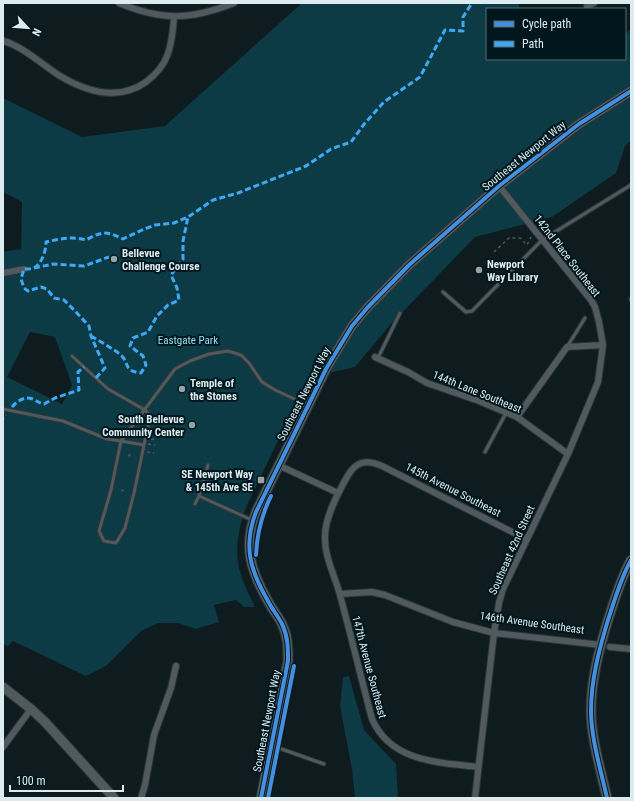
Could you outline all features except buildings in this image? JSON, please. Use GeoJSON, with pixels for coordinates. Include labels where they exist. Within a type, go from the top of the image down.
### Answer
{"type":"FeatureCollection","features":[{"type":"Feature","properties":{"kind":"main road","name":"Southeast Newport Way"},"geometry":{"type":"LineString","coordinates":[[261,798],[288,661],[288,649],[283,625],[268,602],[253,573],[250,545],[252,520],[307,405],[339,345],[352,326],[409,265],[499,186],[579,124],[631,91]]}},
{"type":"Feature","properties":{"kind":"main road"},"geometry":{"type":"LineString","coordinates":[[607,798],[593,728],[591,711],[592,686],[606,646],[620,582],[631,560]]}},
{"type":"Feature","properties":{"kind":"main road"},"geometry":{"type":"LineString","coordinates":[[3,687],[31,709],[114,798]]}},
{"type":"Feature","properties":{"kind":"street"},"geometry":{"type":"LineString","coordinates":[[119,3],[151,14],[174,17],[205,13],[234,3]]}},
{"type":"Feature","properties":{"kind":"street"},"geometry":{"type":"LineString","coordinates":[[587,6],[594,3]]}},
{"type":"Feature","properties":{"kind":"street"},"geometry":{"type":"LineString","coordinates":[[3,41],[16,46],[60,76],[73,83],[91,90],[113,94],[138,88],[160,69],[171,46],[174,17]]}},
{"type":"Feature","properties":{"kind":"street","name":"142nd Place Southeast"},"geometry":{"type":"LineString","coordinates":[[499,186],[593,304],[599,322],[603,345]]}},
{"type":"Feature","properties":{"kind":"street"},"geometry":{"type":"LineString","coordinates":[[3,273],[24,269]]}},
{"type":"Feature","properties":{"kind":"street"},"geometry":{"type":"LineString","coordinates":[[517,417],[567,347],[603,345]]}},
{"type":"Feature","properties":{"kind":"street","name":"Southeast 42nd Street"},"geometry":{"type":"LineString","coordinates":[[475,798],[494,633],[499,603],[503,589],[568,454],[594,395],[598,382],[603,345]]}},
{"type":"Feature","properties":{"kind":"street","name":"144th Lane Southeast"},"geometry":{"type":"LineString","coordinates":[[376,357],[427,383],[479,401],[517,417],[568,454]]}},
{"type":"Feature","properties":{"kind":"street","name":"147th Avenue Southeast"},"geometry":{"type":"LineString","coordinates":[[369,462],[362,462],[351,470],[338,493],[326,526],[325,545],[328,559],[340,594],[372,719],[376,728],[383,737],[394,746],[416,758],[478,767]]}},
{"type":"Feature","properties":{"kind":"street","name":"145th Avenue Southeast"},"geometry":{"type":"LineString","coordinates":[[369,462],[382,466],[526,539]]}},
{"type":"Feature","properties":{"kind":"street"},"geometry":{"type":"LineString","coordinates":[[278,466],[338,493]]}},
{"type":"Feature","properties":{"kind":"street","name":"146th Avenue Southeast"},"geometry":{"type":"LineString","coordinates":[[340,594],[372,592],[385,595],[447,620],[494,633],[631,649]]}},
{"type":"Feature","properties":{"kind":"street"},"geometry":{"type":"LineString","coordinates":[[141,798],[145,785],[154,735],[171,688],[176,666]]}},
{"type":"Feature","properties":{"kind":"street"},"geometry":{"type":"LineString","coordinates":[[3,746],[31,709]]}},
{"type":"Feature","properties":{"kind":"lane"},"geometry":{"type":"LineString","coordinates":[[443,292],[466,312],[472,311],[542,240],[631,185]]}},
{"type":"Feature","properties":{"kind":"lane"},"geometry":{"type":"LineString","coordinates":[[376,357],[400,312]]}},
{"type":"Feature","properties":{"kind":"lane"},"geometry":{"type":"LineString","coordinates":[[567,347],[585,318]]}},
{"type":"Feature","properties":{"kind":"lane"},"geometry":{"type":"LineString","coordinates":[[72,356],[108,389],[144,410],[150,416],[125,528],[116,543],[104,541],[98,531],[111,490],[121,441],[144,410],[175,369],[190,361],[209,354],[228,351],[241,355],[249,363],[262,382],[275,390],[307,405]]}},
{"type":"Feature","properties":{"kind":"lane"},"geometry":{"type":"LineString","coordinates":[[3,408],[63,421],[107,439],[144,445]]}},
{"type":"Feature","properties":{"kind":"lane"},"geometry":{"type":"LineString","coordinates":[[485,452],[506,413]]}},
{"type":"Feature","properties":{"kind":"lane"},"geometry":{"type":"LineString","coordinates":[[195,504],[199,496],[208,465]]}},
{"type":"Feature","properties":{"kind":"lane"},"geometry":{"type":"LineString","coordinates":[[199,496],[252,520]]}},
{"type":"Feature","properties":{"kind":"lane"},"geometry":{"type":"LineString","coordinates":[[271,746],[324,764]]}},
{"type":"Feature","properties":{"kind":"path"},"geometry":{"type":"LineString","coordinates":[[494,252],[509,238],[520,238],[527,246],[532,235]]}},
{"type":"Feature","properties":{"kind":"path"},"geometry":{"type":"LineString","coordinates":[[3,421],[6,413]]}},
{"type":"Feature","properties":{"kind":"path"},"geometry":{"type":"LineString","coordinates":[[149,439],[156,440]]}},
{"type":"Feature","properties":{"kind":"path"},"geometry":{"type":"LineString","coordinates":[[148,444],[155,445]]}},
{"type":"Feature","properties":{"kind":"path"},"geometry":{"type":"LineString","coordinates":[[147,452],[154,454]]}},
{"type":"Feature","properties":{"kind":"path"},"geometry":{"type":"LineString","coordinates":[[128,456],[133,453]]}},
{"type":"Feature","properties":{"kind":"path"},"geometry":{"type":"LineString","coordinates":[[121,490],[125,491]]}},
{"type":"Feature","properties":{"kind":"green space","name":"Eastgate Park"},"geometry":{"type":"Polygon","coordinates":[[[302,3],[519,3],[519,8],[486,8],[486,60],[626,60],[626,33],[631,30],[631,140],[625,146],[616,173],[552,217],[475,237],[390,325],[355,367],[308,378],[247,505],[239,530],[237,557],[244,583],[255,607],[244,607],[236,600],[214,605],[219,622],[196,629],[178,623],[158,623],[141,631],[106,666],[86,676],[13,641],[8,646],[3,644],[3,252],[21,249],[22,202],[3,192],[3,98],[82,137],[165,126],[302,3]],[[30,332],[7,377],[62,404],[72,385],[55,337],[30,332]]]}},
{"type":"Feature","properties":{"kind":"green space"},"geometry":{"type":"Polygon","coordinates":[[[349,676],[364,730],[396,764],[398,798],[355,798],[352,769],[340,706],[343,677],[349,676]]]}},
{"type":"Feature","properties":{"kind":"marked path"},"geometry":{"type":"LineString","coordinates":[[96,378],[105,368],[91,336],[89,326],[64,300],[54,298],[47,289],[41,287],[28,291],[24,288],[21,279],[24,269],[30,269],[37,266],[44,253],[46,242],[71,238],[86,240],[104,233],[108,233],[123,239],[155,225],[174,223],[188,217],[213,200],[238,193],[306,166],[331,149],[351,142],[365,123],[384,102],[420,77],[445,30],[463,31],[463,17],[472,3]]}},
{"type":"Feature","properties":{"kind":"marked path"},"geometry":{"type":"LineString","coordinates":[[91,336],[121,355],[129,369],[141,373],[146,365],[143,356],[130,346],[133,338],[148,332],[157,316],[168,305],[179,300],[177,288],[171,275],[183,259],[183,241],[188,217]]}},
{"type":"Feature","properties":{"kind":"marked path"},"geometry":{"type":"LineString","coordinates":[[34,268],[53,264],[84,266],[109,257]]}},
{"type":"Feature","properties":{"kind":"marked path"},"geometry":{"type":"LineString","coordinates":[[12,407],[17,402],[25,398],[44,404],[55,398],[79,390],[78,372],[84,367]]}},
{"type":"Feature","properties":{"kind":"cycle path"},"geometry":{"type":"LineString","coordinates":[[261,798],[288,661],[288,651],[287,638],[284,629],[262,590],[253,568],[250,558],[250,536],[256,512],[326,369],[352,326],[368,307],[409,265],[499,186],[579,124],[631,91]]}},
{"type":"Feature","properties":{"kind":"cycle path"},"geometry":{"type":"LineString","coordinates":[[256,555],[260,525],[271,496]]}},
{"type":"Feature","properties":{"kind":"cycle path"},"geometry":{"type":"LineString","coordinates":[[607,798],[591,721],[592,688],[608,620],[621,582],[631,560]]}},
{"type":"Feature","properties":{"kind":"cycle path"},"geometry":{"type":"LineString","coordinates":[[268,798],[294,666]]}},
{"type":"Feature","properties":{"kind":"place","name":"Bellevue Challenge Course"},"geometry":{"type":"Point","coordinates":[114,259]}},
{"type":"Feature","properties":{"kind":"place","name":"Newport Way Library"},"geometry":{"type":"Point","coordinates":[479,270]}},
{"type":"Feature","properties":{"kind":"place","name":"Temple of the Stones"},"geometry":{"type":"Point","coordinates":[182,389]}},
{"type":"Feature","properties":{"kind":"place","name":"South Bellevue Community Center"},"geometry":{"type":"Point","coordinates":[192,425]}},
{"type":"Feature","properties":{"kind":"place","name":"SE Newport Way & 145th Ave SE"},"geometry":{"type":"Point","coordinates":[261,480]}}]}
